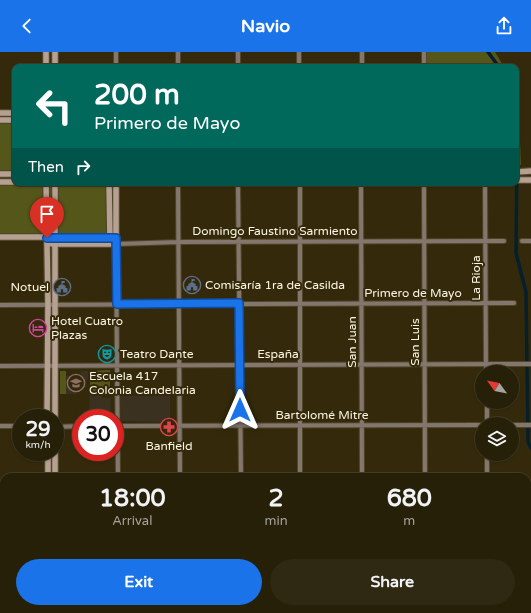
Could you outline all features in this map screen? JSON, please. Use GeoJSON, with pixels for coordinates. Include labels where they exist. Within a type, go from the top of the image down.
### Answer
{"type":"FeatureCollection","features":[{"type":"Feature","properties":{"kind":"main road"},"geometry":{"type":"LineString","coordinates":[[46,52],[46,64]]}},
{"type":"Feature","properties":{"kind":"main road"},"geometry":{"type":"LineString","coordinates":[[54,64],[55,52]]}},
{"type":"Feature","properties":{"kind":"main road"},"geometry":{"type":"LineString","coordinates":[[0,113],[12,113]]}},
{"type":"Feature","properties":{"kind":"main road"},"geometry":{"type":"LineString","coordinates":[[0,120],[12,120]]}},
{"type":"Feature","properties":{"kind":"main road"},"geometry":{"type":"LineString","coordinates":[[519,172],[531,172]]}},
{"type":"Feature","properties":{"kind":"main road"},"geometry":{"type":"LineString","coordinates":[[0,174],[12,174]]}},
{"type":"Feature","properties":{"kind":"main road"},"geometry":{"type":"LineString","coordinates":[[519,180],[531,180]]}},
{"type":"Feature","properties":{"kind":"main road"},"geometry":{"type":"LineString","coordinates":[[0,182],[12,182]]}},
{"type":"Feature","properties":{"kind":"main road"},"geometry":{"type":"LineString","coordinates":[[46,186],[48,304],[47,409]]}},
{"type":"Feature","properties":{"kind":"main road"},"geometry":{"type":"LineString","coordinates":[[55,186],[55,409]]}},
{"type":"Feature","properties":{"kind":"main road"},"geometry":{"type":"LineString","coordinates":[[109,186],[113,238]]}},
{"type":"Feature","properties":{"kind":"main road"},"geometry":{"type":"LineString","coordinates":[[113,244],[116,186]]}},
{"type":"Feature","properties":{"kind":"main road"},"geometry":{"type":"LineString","coordinates":[[0,237],[113,238]]}},
{"type":"Feature","properties":{"kind":"main road","name":"Domingo Faustino Sarmiento"},"geometry":{"type":"LineString","coordinates":[[47,244],[113,244]]}},
{"type":"Feature","properties":{"kind":"main road"},"geometry":{"type":"LineString","coordinates":[[48,461],[48,473]]}},
{"type":"Feature","properties":{"kind":"main road"},"geometry":{"type":"LineString","coordinates":[[55,461],[55,473]]}},
{"type":"Feature","properties":{"kind":"street"},"geometry":{"type":"LineString","coordinates":[[116,52],[116,64]]}},
{"type":"Feature","properties":{"kind":"street"},"geometry":{"type":"LineString","coordinates":[[178,52],[178,64]]}},
{"type":"Feature","properties":{"kind":"street"},"geometry":{"type":"LineString","coordinates":[[238,52],[238,64]]}},
{"type":"Feature","properties":{"kind":"street"},"geometry":{"type":"LineString","coordinates":[[299,52],[299,64]]}},
{"type":"Feature","properties":{"kind":"street"},"geometry":{"type":"LineString","coordinates":[[362,52],[362,64]]}},
{"type":"Feature","properties":{"kind":"street"},"geometry":{"type":"LineString","coordinates":[[424,52],[424,64]]}},
{"type":"Feature","properties":{"kind":"street"},"geometry":{"type":"LineString","coordinates":[[178,186],[180,473]]}},
{"type":"Feature","properties":{"kind":"street"},"geometry":{"type":"LineString","coordinates":[[238,186],[241,473]]}},
{"type":"Feature","properties":{"kind":"street"},"geometry":{"type":"LineString","coordinates":[[300,186],[300,473]]}},
{"type":"Feature","properties":{"kind":"street","name":"San Juan"},"geometry":{"type":"LineString","coordinates":[[361,186],[362,473]]}},
{"type":"Feature","properties":{"kind":"street","name":"San Luis"},"geometry":{"type":"LineString","coordinates":[[424,186],[425,473]]}},
{"type":"Feature","properties":{"kind":"street","name":"La Rioja"},"geometry":{"type":"LineString","coordinates":[[485,186],[486,364]]}},
{"type":"Feature","properties":{"kind":"street","name":"Domingo Faustino Sarmiento"},"geometry":{"type":"LineString","coordinates":[[113,244],[179,242],[504,241]]}},
{"type":"Feature","properties":{"kind":"street"},"geometry":{"type":"LineString","coordinates":[[522,241],[531,241]]}},
{"type":"Feature","properties":{"kind":"street"},"geometry":{"type":"LineString","coordinates":[[113,244],[117,304],[118,365],[117,409]]}},
{"type":"Feature","properties":{"kind":"street","name":"Primero de Mayo"},"geometry":{"type":"LineString","coordinates":[[0,304],[514,303]]}},
{"type":"Feature","properties":{"kind":"street","name":"España"},"geometry":{"type":"LineString","coordinates":[[0,366],[531,364]]}},
{"type":"Feature","properties":{"kind":"street","name":"Bartolomé Mitre"},"geometry":{"type":"LineString","coordinates":[[124,426],[475,425]]}},
{"type":"Feature","properties":{"kind":"street"},"geometry":{"type":"LineString","coordinates":[[519,425],[531,425]]}},
{"type":"Feature","properties":{"kind":"street"},"geometry":{"type":"LineString","coordinates":[[0,426],[12,426]]}},
{"type":"Feature","properties":{"kind":"street"},"geometry":{"type":"LineString","coordinates":[[117,461],[118,473]]}},
{"type":"Feature","properties":{"kind":"street"},"geometry":{"type":"LineString","coordinates":[[487,461],[487,473]]}},
{"type":"Feature","properties":{"kind":"shaded area"},"geometry":{"type":"Polygon","coordinates":[[[426,52],[495,52],[502,64],[426,64],[426,52]]]}},
{"type":"Feature","properties":{"kind":"shaded area"},"geometry":{"type":"Polygon","coordinates":[[[519,115],[521,165],[519,165],[519,115]]]}},
{"type":"Feature","properties":{"kind":"shaded area"},"geometry":{"type":"Polygon","coordinates":[[[0,121],[12,121],[12,186],[108,186],[108,233],[0,233],[0,121]]]}},
{"type":"Feature","properties":{"kind":"shaded area"},"geometry":{"type":"Polygon","coordinates":[[[110,370],[110,392],[90,392],[90,371],[110,370]]]}},
{"type":"Feature","properties":{"kind":"shaded area"},"geometry":{"type":"Polygon","coordinates":[[[60,371],[66,371],[66,394],[60,394],[60,371]]]}},
{"type":"Feature","properties":{"kind":"shaded area","name":"Escuela 417 Colonia Candelaria"},"geometry":{"type":"Polygon","coordinates":[[[81,371],[90,371],[90,379],[86,380],[86,387],[76,387],[76,394],[66,394],[66,376],[80,376],[81,371]]]}},
{"type":"Feature","properties":{"kind":"shaded area"},"geometry":{"type":"Polygon","coordinates":[[[90,392],[102,392],[102,398],[111,398],[110,409],[89,409],[90,392]]]}},
{"type":"Feature","properties":{"kind":"shaded area"},"geometry":{"type":"Polygon","coordinates":[[[121,396],[170,396],[170,422],[124,421],[124,409],[121,409],[121,396]]]}},
{"type":"Feature","properties":{"kind":"waterway"},"geometry":{"type":"LineString","coordinates":[[488,52],[497,64]]}},
{"type":"Feature","properties":{"kind":"waterway"},"geometry":{"type":"LineString","coordinates":[[517,186],[516,253],[526,292],[528,442],[531,448]]}},
{"type":"Feature","properties":{"kind":"place","name":"Comisaría 1ra de Casilda"},"geometry":{"type":"Point","coordinates":[192,285]}},
{"type":"Feature","properties":{"kind":"place","name":"Notuel"},"geometry":{"type":"Point","coordinates":[62,287]}},
{"type":"Feature","properties":{"kind":"place","name":"Hotel Cuatro Plazas"},"geometry":{"type":"Point","coordinates":[38,328]}},
{"type":"Feature","properties":{"kind":"place","name":"Teatro Dante"},"geometry":{"type":"Point","coordinates":[107,354]}},
{"type":"Feature","properties":{"kind":"place","name":"Escuela 417 Colonia Candelaria"},"geometry":{"type":"Point","coordinates":[76,383]}},
{"type":"Feature","properties":{"kind":"place","name":"Banfield"},"geometry":{"type":"Point","coordinates":[169,427]}},
{"type":"Feature","properties":{"kind":"route"},"geometry":{"type":"LineString","coordinates":[[47,238],[116,238],[117,304],[239,303],[240,410]]}}]}
